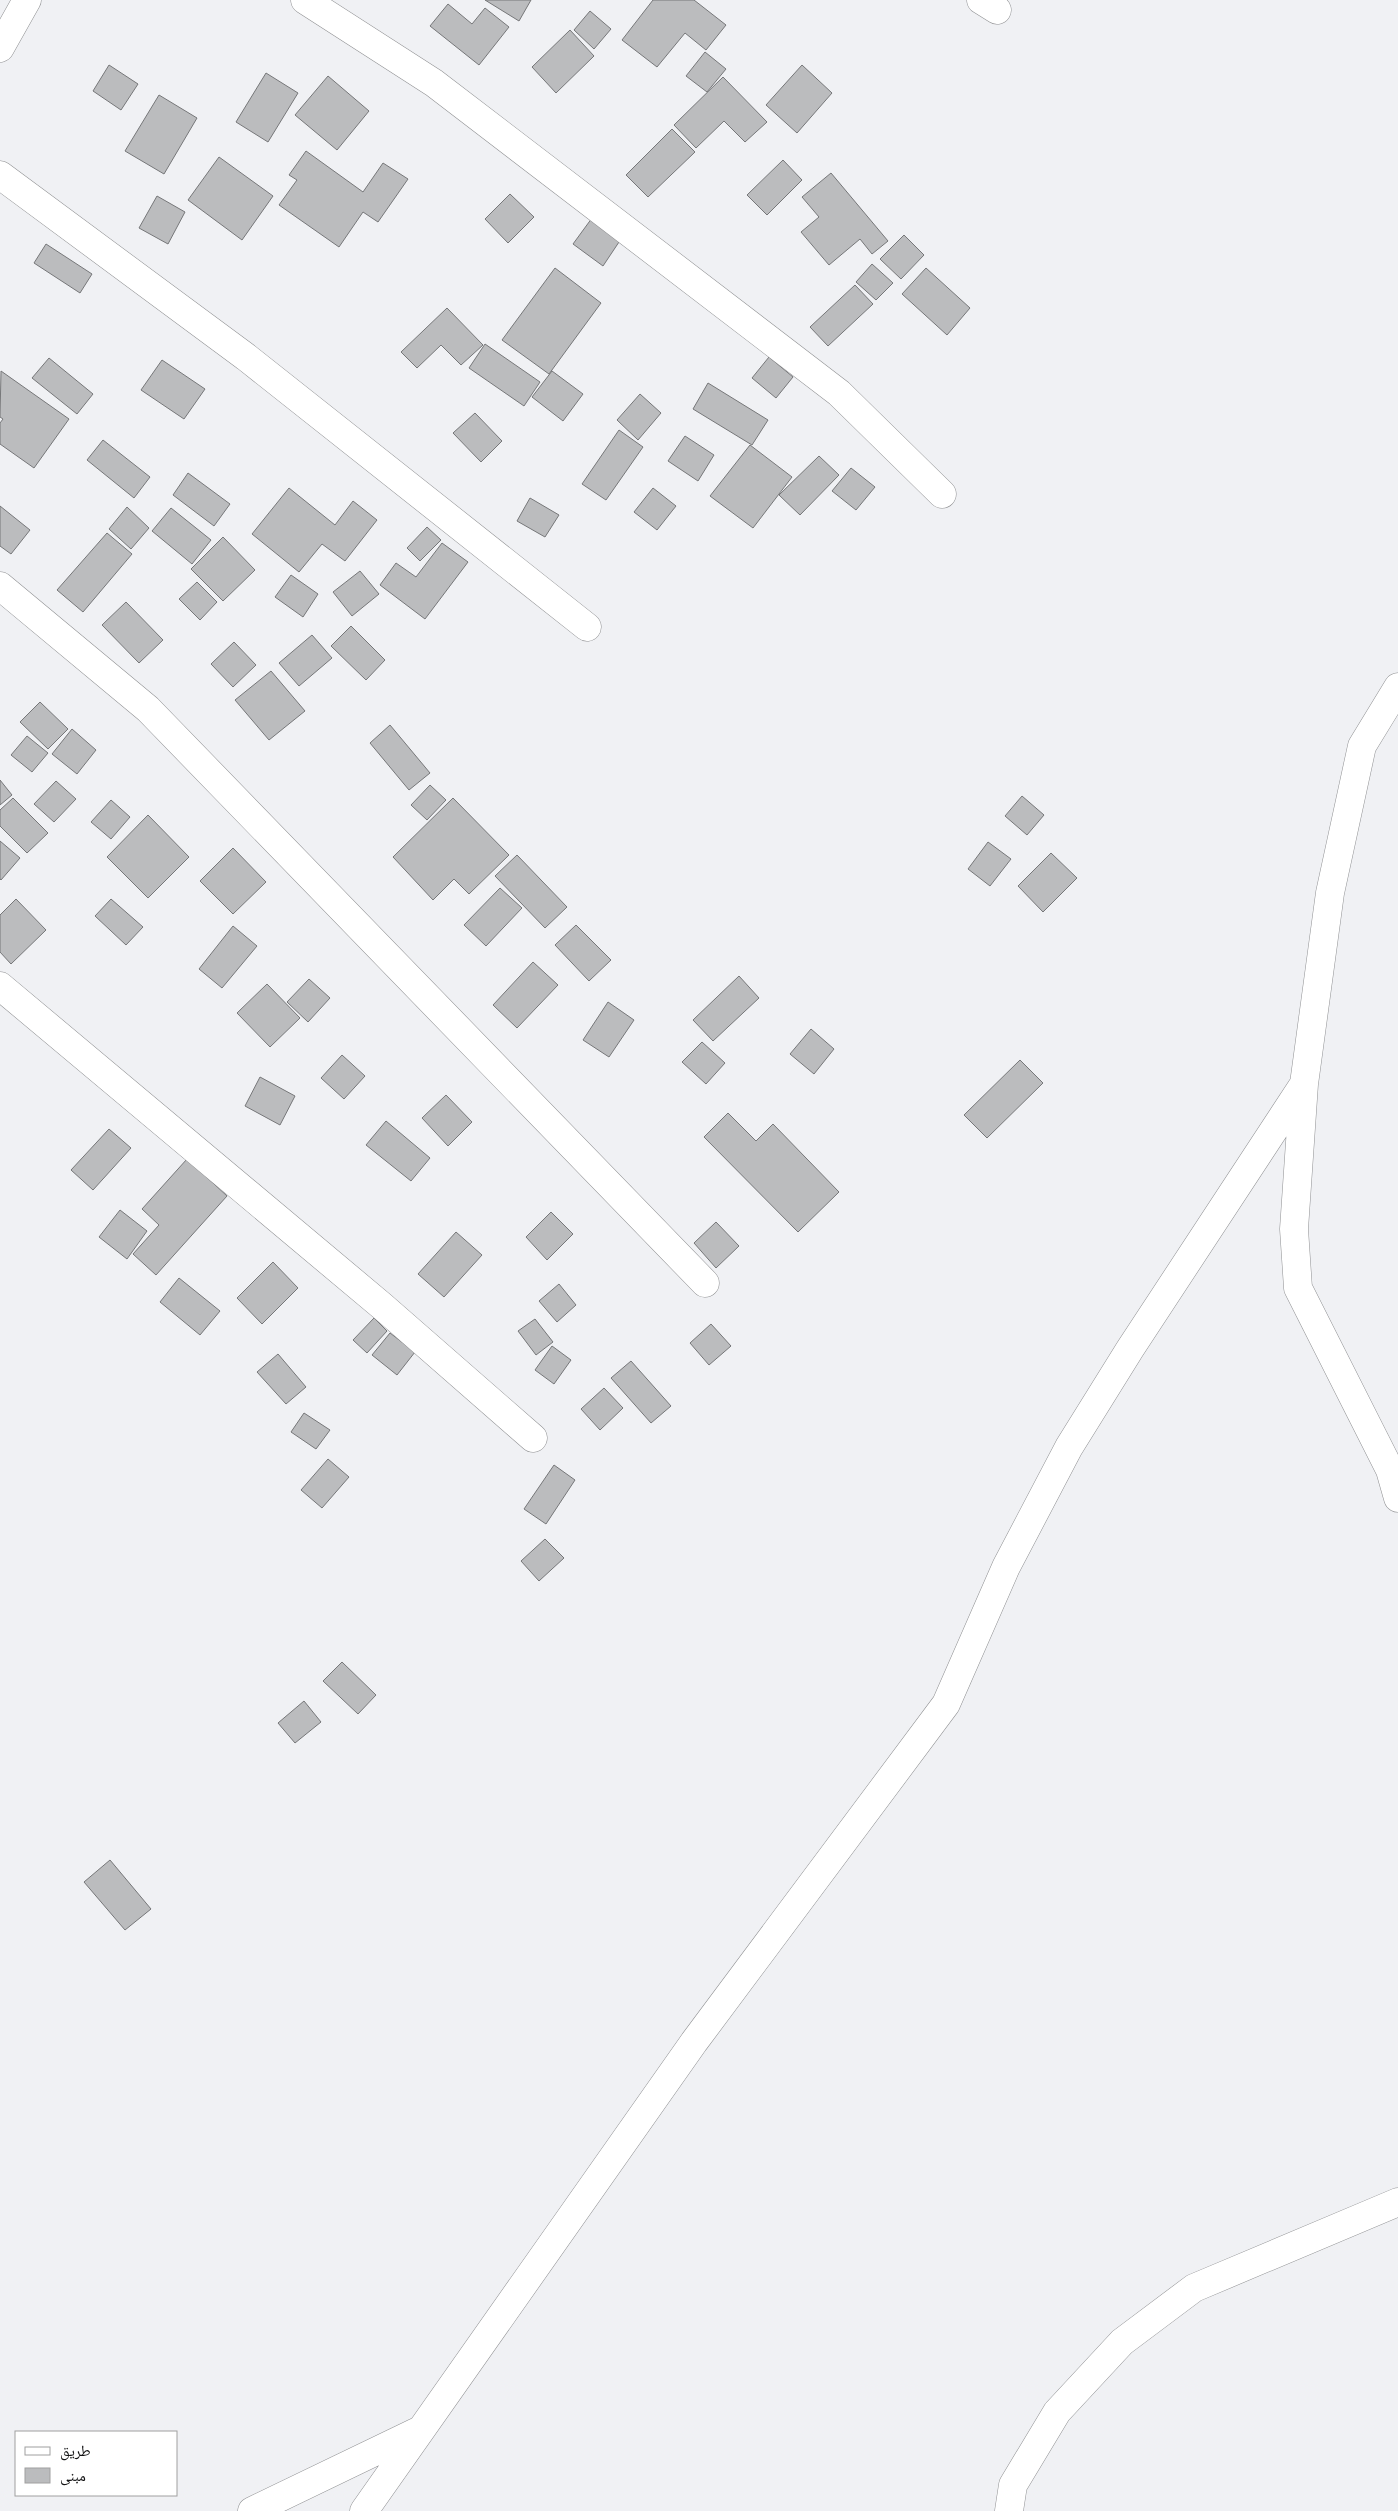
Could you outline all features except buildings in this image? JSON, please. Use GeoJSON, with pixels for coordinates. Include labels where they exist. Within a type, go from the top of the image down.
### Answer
{"type":"FeatureCollection","features":[{"type":"Feature","properties":{"kind":"street"},"geometry":{"type":"LineString","coordinates":[[0,48],[27,0]]}},
{"type":"Feature","properties":{"kind":"street"},"geometry":{"type":"LineString","coordinates":[[305,0],[434,83],[840,393],[942,494]]}},
{"type":"Feature","properties":{"kind":"street"},"geometry":{"type":"LineString","coordinates":[[0,175],[246,357],[587,626]]}},
{"type":"Feature","properties":{"kind":"street"},"geometry":{"type":"LineString","coordinates":[[0,586],[148,709],[705,1283]]}},
{"type":"Feature","properties":{"kind":"street"},"geometry":{"type":"LineString","coordinates":[[1398,687],[1362,746],[1330,893],[1304,1084],[1294,1228],[1298,1288],[1390,1470],[1398,1498]]}},
{"type":"Feature","properties":{"kind":"street"},"geometry":{"type":"LineString","coordinates":[[0,986],[382,1306],[533,1438]]}},
{"type":"Feature","properties":{"kind":"street"},"geometry":{"type":"LineString","coordinates":[[364,2511],[694,2042],[946,1704],[1006,1567],[1069,1447],[1130,1349],[1304,1084]]}},
{"type":"Feature","properties":{"kind":"street"},"geometry":{"type":"LineString","coordinates":[[1009,2511],[1014,2485],[1057,2412],[1122,2342],[1194,2288],[1398,2202]]}},
{"type":"Feature","properties":{"kind":"street"},"geometry":{"type":"LineString","coordinates":[[252,2511],[420,2431]]}}]}
